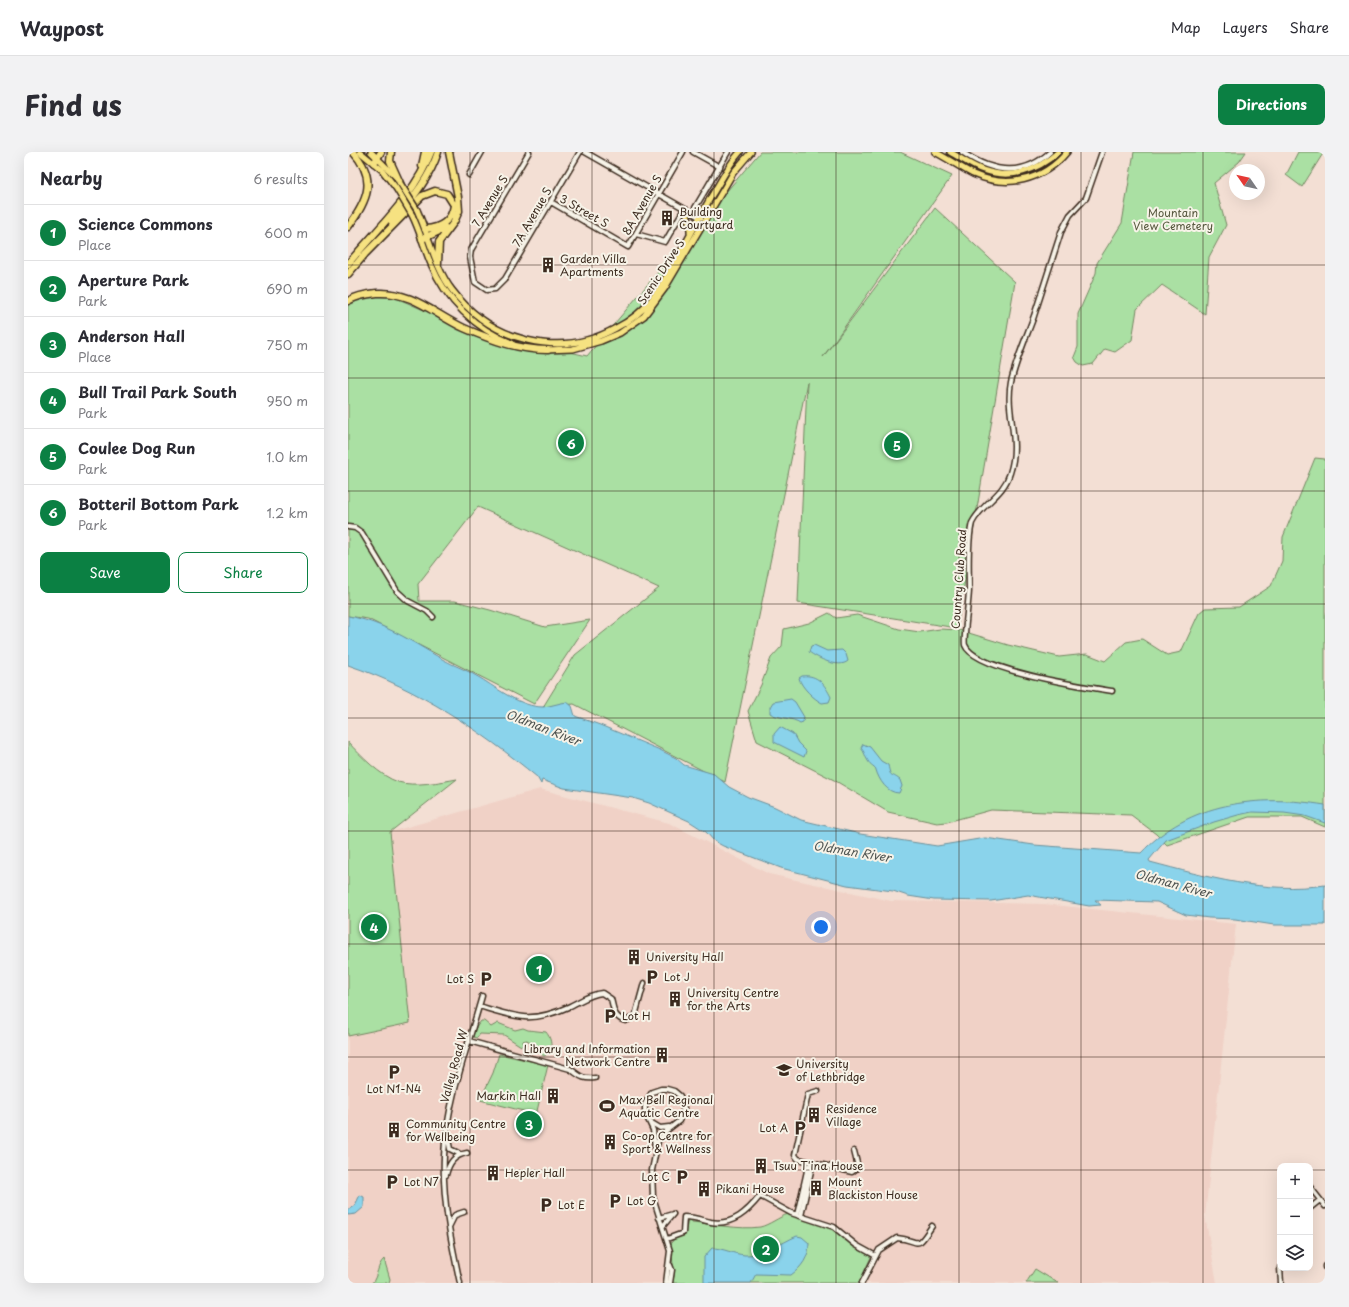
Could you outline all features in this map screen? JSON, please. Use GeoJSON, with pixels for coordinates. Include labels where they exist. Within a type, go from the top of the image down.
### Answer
{"type":"FeatureCollection","features":[{"type":"Feature","properties":{"kind":"highway"},"geometry":{"type":"LineString","coordinates":[[348,227],[364,203],[368,188],[363,164],[353,152]]}},
{"type":"Feature","properties":{"kind":"highway"},"geometry":{"type":"LineString","coordinates":[[391,152],[390,161],[398,185]]}},
{"type":"Feature","properties":{"kind":"highway"},"geometry":{"type":"LineString","coordinates":[[373,234],[419,172],[425,152]]}},
{"type":"Feature","properties":{"kind":"highway"},"geometry":{"type":"LineString","coordinates":[[348,264],[419,178],[431,152]]}},
{"type":"Feature","properties":{"kind":"highway"},"geometry":{"type":"LineString","coordinates":[[348,274],[421,187],[438,152]]}},
{"type":"Feature","properties":{"kind":"highway"},"geometry":{"type":"LineString","coordinates":[[438,263],[439,242],[457,216],[459,205],[449,152]]}},
{"type":"Feature","properties":{"kind":"highway"},"geometry":{"type":"LineString","coordinates":[[362,257],[422,196],[435,191],[447,194],[454,205],[450,217],[436,228],[425,229]]}},
{"type":"Feature","properties":{"kind":"highway"},"geometry":{"type":"LineString","coordinates":[[425,238],[451,225]]}},
{"type":"Feature","properties":{"kind":"highway"},"geometry":{"type":"LineString","coordinates":[[348,301],[363,295],[374,293],[385,292],[402,295],[417,300],[462,327],[480,335],[530,350],[548,350]]}},
{"type":"Feature","properties":{"kind":"main road","name":"Scenic Drive S"},"geometry":{"type":"LineString","coordinates":[[360,152],[377,158]]}},
{"type":"Feature","properties":{"kind":"main road","name":"Scenic Drive S"},"geometry":{"type":"LineString","coordinates":[[371,152],[416,210],[425,229],[425,238],[431,265],[445,290],[468,317],[501,339],[522,346],[548,350],[573,349],[601,341],[620,333],[644,316],[665,288],[733,173],[751,152]]}},
{"type":"Feature","properties":{"kind":"main road","name":"Scenic Drive S"},"geometry":{"type":"LineString","coordinates":[[398,185],[412,215],[451,288],[463,304],[487,323],[512,337],[526,341],[548,344],[565,344],[596,338],[619,327],[637,314],[661,286],[725,174],[740,152]]}},
{"type":"Feature","properties":{"kind":"main road"},"geometry":{"type":"LineString","coordinates":[[935,152],[982,177],[1009,182],[1025,180],[1042,173],[1058,163],[1067,152]]}},
{"type":"Feature","properties":{"kind":"main road"},"geometry":{"type":"LineString","coordinates":[[950,152],[983,170],[1009,175],[1038,167],[1058,152]]}},
{"type":"Feature","properties":{"kind":"main road"},"geometry":{"type":"LineString","coordinates":[[685,209],[690,225],[690,234]]}},
{"type":"Feature","properties":{"kind":"street"},"geometry":{"type":"LineString","coordinates":[[469,175],[482,152]]}},
{"type":"Feature","properties":{"kind":"street","name":"7 Avenue S"},"geometry":{"type":"LineString","coordinates":[[495,289],[487,290],[476,284],[470,261],[470,255],[473,247],[529,152]]}},
{"type":"Feature","properties":{"kind":"street","name":"7A Avenue S"},"geometry":{"type":"LineString","coordinates":[[495,289],[505,279],[514,265],[580,152]]}},
{"type":"Feature","properties":{"kind":"street"},"geometry":{"type":"LineString","coordinates":[[585,152],[705,221]]}},
{"type":"Feature","properties":{"kind":"street","name":"8A Avenue S"},"geometry":{"type":"LineString","coordinates":[[628,247],[683,152]]}},
{"type":"Feature","properties":{"kind":"street"},"geometry":{"type":"LineString","coordinates":[[693,152],[720,167]]}},
{"type":"Feature","properties":{"kind":"street"},"geometry":{"type":"LineString","coordinates":[[692,213],[728,152]]}},
{"type":"Feature","properties":{"kind":"street"},"geometry":{"type":"LineString","coordinates":[[962,152],[969,154],[988,167],[1006,170],[1031,164],[1050,152]]}},
{"type":"Feature","properties":{"kind":"street","name":"Country Club Road"},"geometry":{"type":"LineString","coordinates":[[1102,152],[1086,198],[1070,215],[1061,232],[1016,366],[1010,397],[1015,439],[1013,460],[1008,478],[1002,489],[978,514],[972,523],[968,604],[964,639],[967,648],[974,654],[1007,669],[1068,684],[1112,691]]}},
{"type":"Feature","properties":{"kind":"street","name":"3 Street S"},"geometry":{"type":"LineString","coordinates":[[551,202],[628,247]]}},
{"type":"Feature","properties":{"kind":"street"},"geometry":{"type":"LineString","coordinates":[[636,234],[665,242],[685,209]]}},
{"type":"Feature","properties":{"kind":"street"},"geometry":{"type":"LineString","coordinates":[[348,527],[355,528],[362,533],[397,591],[408,601],[427,611],[433,617]]}},
{"type":"Feature","properties":{"kind":"street"},"geometry":{"type":"LineString","coordinates":[[479,1006],[517,1017],[536,1018],[551,1014],[590,996],[602,993],[610,999],[613,1011],[617,1017],[626,1021],[635,1016],[644,983]]}},
{"type":"Feature","properties":{"kind":"street","name":"Valley Road W"},"geometry":{"type":"LineString","coordinates":[[460,1283],[449,1227],[444,1154],[453,1101],[482,996]]}},
{"type":"Feature","properties":{"kind":"street"},"geometry":{"type":"LineString","coordinates":[[469,1041],[570,1069],[577,1076],[588,1079],[595,1078]]}},
{"type":"Feature","properties":{"kind":"street"},"geometry":{"type":"LineString","coordinates":[[655,1148],[661,1136],[682,1117],[683,1104],[677,1093],[667,1088],[657,1090],[647,1099],[644,1108],[654,1135],[655,1148],[652,1170],[652,1189],[659,1218],[670,1251],[670,1264],[666,1283]]}},
{"type":"Feature","properties":{"kind":"street"},"geometry":{"type":"LineString","coordinates":[[818,1091],[808,1094],[794,1153],[798,1159],[852,1172],[858,1167],[854,1151]]}},
{"type":"Feature","properties":{"kind":"street"},"geometry":{"type":"LineString","coordinates":[[649,1121],[660,1128],[675,1124]]}},
{"type":"Feature","properties":{"kind":"street"},"geometry":{"type":"LineString","coordinates":[[447,1134],[450,1149],[458,1152]]}},
{"type":"Feature","properties":{"kind":"street"},"geometry":{"type":"LineString","coordinates":[[445,1180],[452,1160],[458,1155],[467,1153]]}},
{"type":"Feature","properties":{"kind":"street"},"geometry":{"type":"LineString","coordinates":[[799,1216],[811,1162]]}},
{"type":"Feature","properties":{"kind":"street"},"geometry":{"type":"LineString","coordinates":[[1313,1191],[1325,1206]]}},
{"type":"Feature","properties":{"kind":"street"},"geometry":{"type":"LineString","coordinates":[[667,1239],[683,1233],[684,1217],[728,1222],[746,1211],[760,1196],[778,1207],[799,1216],[834,1227],[856,1244],[876,1256]]}},
{"type":"Feature","properties":{"kind":"street"},"geometry":{"type":"LineString","coordinates":[[1313,1206],[1320,1200]]}},
{"type":"Feature","properties":{"kind":"street"},"geometry":{"type":"LineString","coordinates":[[449,1227],[455,1215],[464,1212]]}},
{"type":"Feature","properties":{"kind":"street"},"geometry":{"type":"LineString","coordinates":[[659,1218],[673,1214],[662,1226]]}},
{"type":"Feature","properties":{"kind":"street"},"geometry":{"type":"LineString","coordinates":[[862,1283],[881,1247],[897,1238],[917,1244],[932,1226]]}},
{"type":"Feature","properties":{"kind":"street"},"geometry":{"type":"LineString","coordinates":[[670,1264],[672,1270],[670,1283]]}},
{"type":"Feature","properties":{"kind":"street"},"geometry":{"type":"LineString","coordinates":[[1280,1271],[1281,1283]]}},
{"type":"Feature","properties":{"kind":"shaded area","name":"University of Lethbridge"},"geometry":{"type":"Polygon","coordinates":[[[540,789],[669,823],[769,874],[891,901],[1044,904],[1236,924],[1205,1216],[1217,1283],[348,1283],[348,894],[390,832],[540,789]]]}},
{"type":"Feature","properties":{"kind":"green space"},"geometry":{"type":"Polygon","coordinates":[[[760,152],[900,152],[952,176],[823,357],[935,208],[1015,282],[957,628],[798,603],[807,382],[725,782],[574,704],[543,707],[575,655],[659,588],[478,507],[418,584],[419,601],[455,601],[545,627],[590,620],[534,704],[368,619],[348,616],[348,303],[385,293],[460,326],[587,356],[760,152]]]}},
{"type":"Feature","properties":{"kind":"green space","name":"Mountain View Cemetery"},"geometry":{"type":"Polygon","coordinates":[[[1134,152],[1246,152],[1237,164],[1229,164],[1229,170],[1214,183],[1226,225],[1209,257],[1205,314],[1162,285],[1137,309],[1132,340],[1115,352],[1105,349],[1093,364],[1083,366],[1077,362],[1074,357],[1078,347],[1078,314],[1096,273],[1097,263],[1122,223],[1134,152]]]}},
{"type":"Feature","properties":{"kind":"green space"},"geometry":{"type":"Polygon","coordinates":[[[1298,152],[1324,152],[1302,187],[1286,175],[1298,152]]]}},
{"type":"Feature","properties":{"kind":"green space"},"geometry":{"type":"Polygon","coordinates":[[[1315,458],[1325,459],[1325,827],[1302,817],[1249,817],[1167,845],[1156,834],[1131,815],[991,810],[947,822],[937,823],[888,812],[834,780],[757,741],[748,711],[761,685],[771,658],[782,646],[784,629],[809,623],[829,613],[836,618],[857,615],[899,629],[920,632],[940,629],[959,630],[1008,645],[1059,657],[1087,654],[1105,661],[1126,642],[1142,639],[1167,655],[1181,652],[1199,613],[1205,608],[1239,607],[1271,586],[1282,561],[1283,537],[1315,458]]]}},
{"type":"Feature","properties":{"kind":"green space"},"geometry":{"type":"Polygon","coordinates":[[[348,742],[384,775],[398,782],[419,784],[436,783],[457,779],[390,832],[410,1023],[348,1036],[348,742]]]}},
{"type":"Feature","properties":{"kind":"green space"},"geometry":{"type":"Polygon","coordinates":[[[481,1021],[484,1021],[491,1027],[498,1023],[515,1030],[523,1028],[546,1032],[550,1038],[551,1048],[544,1056],[531,1048],[530,1042],[527,1040],[523,1041],[524,1046],[521,1046],[504,1035],[480,1034],[477,1038],[473,1037],[475,1029],[481,1021]]]}},
{"type":"Feature","properties":{"kind":"green space"},"geometry":{"type":"Polygon","coordinates":[[[499,1054],[548,1065],[535,1114],[480,1100],[493,1073],[499,1054]]]}},
{"type":"Feature","properties":{"kind":"green space"},"geometry":{"type":"Polygon","coordinates":[[[788,1214],[830,1225],[871,1257],[859,1283],[672,1283],[674,1276],[671,1243],[674,1239],[685,1234],[688,1220],[692,1219],[692,1222],[752,1228],[763,1226],[788,1214]]]}},
{"type":"Feature","properties":{"kind":"green space"},"geometry":{"type":"Polygon","coordinates":[[[384,1259],[390,1279],[389,1283],[372,1283],[380,1264],[384,1259]]]}},
{"type":"Feature","properties":{"kind":"green space"},"geometry":{"type":"Polygon","coordinates":[[[1035,1269],[1058,1283],[1026,1283],[1035,1269]]]}},
{"type":"Feature","properties":{"kind":"water","name":"Oldman River"},"geometry":{"type":"Polygon","coordinates":[[[348,616],[385,627],[475,675],[518,701],[543,707],[567,702],[572,706],[575,716],[660,750],[676,758],[684,765],[714,774],[729,787],[748,797],[775,807],[801,820],[860,834],[937,846],[985,838],[1034,845],[1141,853],[1160,836],[1181,822],[1203,812],[1226,806],[1250,802],[1275,801],[1325,805],[1325,823],[1305,816],[1284,813],[1252,812],[1214,822],[1166,840],[1149,860],[1150,862],[1193,873],[1259,886],[1303,887],[1325,885],[1325,925],[1274,925],[1235,919],[1186,915],[1157,902],[1095,900],[1101,905],[1089,906],[1028,895],[991,901],[934,900],[908,896],[893,891],[847,885],[781,868],[723,846],[714,841],[706,832],[689,821],[649,803],[633,798],[564,788],[542,780],[541,784],[537,777],[493,743],[448,712],[399,686],[348,665],[348,616]]]}},
{"type":"Feature","properties":{"kind":"water"},"geometry":{"type":"Polygon","coordinates":[[[814,645],[827,651],[842,650],[846,654],[848,661],[839,664],[822,660],[809,652],[811,646],[814,645]]]}},
{"type":"Feature","properties":{"kind":"water"},"geometry":{"type":"Polygon","coordinates":[[[802,676],[812,677],[820,681],[831,697],[829,702],[822,703],[815,699],[802,685],[799,678],[802,676]]]}},
{"type":"Feature","properties":{"kind":"water"},"geometry":{"type":"Polygon","coordinates":[[[791,699],[795,702],[804,717],[803,722],[800,723],[772,715],[770,713],[770,707],[773,702],[791,699]]]}},
{"type":"Feature","properties":{"kind":"water"},"geometry":{"type":"Polygon","coordinates":[[[780,727],[793,734],[798,743],[806,751],[804,757],[774,742],[774,734],[780,727]]]}},
{"type":"Feature","properties":{"kind":"water"},"geometry":{"type":"Polygon","coordinates":[[[863,744],[870,747],[881,761],[888,765],[890,774],[900,780],[902,786],[899,793],[891,791],[881,782],[876,769],[866,758],[861,748],[863,744]]]}},
{"type":"Feature","properties":{"kind":"water"},"geometry":{"type":"Polygon","coordinates":[[[360,1195],[364,1197],[364,1207],[356,1214],[348,1215],[348,1210],[355,1205],[360,1195]]]}},
{"type":"Feature","properties":{"kind":"water"},"geometry":{"type":"Polygon","coordinates":[[[797,1236],[802,1237],[809,1243],[809,1248],[804,1261],[791,1275],[756,1274],[751,1283],[704,1283],[704,1257],[712,1248],[745,1255],[752,1255],[766,1251],[797,1236]]]}},
{"type":"Feature","properties":{"kind":"place","name":"Building Courtyard"},"geometry":{"type":"Point","coordinates":[667,218]}},
{"type":"Feature","properties":{"kind":"place","name":"Garden Villa Apartments"},"geometry":{"type":"Point","coordinates":[548,265]}},
{"type":"Feature","properties":{"kind":"place","name":"Botteril Bottom Park"},"geometry":{"type":"Point","coordinates":[571,443]}},
{"type":"Feature","properties":{"kind":"place","name":"Coulee Dog Run"},"geometry":{"type":"Point","coordinates":[897,445]}},
{"type":"Feature","properties":{"kind":"place","name":"Bull Trail Park South"},"geometry":{"type":"Point","coordinates":[374,927]}},
{"type":"Feature","properties":{"kind":"place","name":"University Hall"},"geometry":{"type":"Point","coordinates":[634,957]}},
{"type":"Feature","properties":{"kind":"place","name":"Science Commons"},"geometry":{"type":"Point","coordinates":[539,969]}},
{"type":"Feature","properties":{"kind":"place","name":"Lot J"},"geometry":{"type":"Point","coordinates":[652,977]}},
{"type":"Feature","properties":{"kind":"place","name":"Lot S"},"geometry":{"type":"Point","coordinates":[486,979]}},
{"type":"Feature","properties":{"kind":"place","name":"University Centre for the Arts"},"geometry":{"type":"Point","coordinates":[675,999]}},
{"type":"Feature","properties":{"kind":"place","name":"Lot H"},"geometry":{"type":"Point","coordinates":[610,1016]}},
{"type":"Feature","properties":{"kind":"place","name":"Library and Information Network Centre"},"geometry":{"type":"Point","coordinates":[662,1055]}},
{"type":"Feature","properties":{"kind":"place","name":"University of Lethbridge"},"geometry":{"type":"Point","coordinates":[784,1070]}},
{"type":"Feature","properties":{"kind":"place","name":"Lot N1-N4"},"geometry":{"type":"Point","coordinates":[394,1072]}},
{"type":"Feature","properties":{"kind":"place","name":"Markin Hall"},"geometry":{"type":"Point","coordinates":[553,1096]}},
{"type":"Feature","properties":{"kind":"place","name":"Max Bell Regional Aquatic Centre"},"geometry":{"type":"Point","coordinates":[607,1106]}},
{"type":"Feature","properties":{"kind":"place","name":"Residence Village"},"geometry":{"type":"Point","coordinates":[814,1115]}},
{"type":"Feature","properties":{"kind":"place","name":"Anderson Hall"},"geometry":{"type":"Point","coordinates":[529,1124]}},
{"type":"Feature","properties":{"kind":"place","name":"Lot A"},"geometry":{"type":"Point","coordinates":[800,1128]}},
{"type":"Feature","properties":{"kind":"place","name":"Community Centre for Wellbeing"},"geometry":{"type":"Point","coordinates":[394,1130]}},
{"type":"Feature","properties":{"kind":"place","name":"Co-op Centre for Sport & Wellness"},"geometry":{"type":"Point","coordinates":[610,1142]}},
{"type":"Feature","properties":{"kind":"place","name":"Tsuu T'ina House"},"geometry":{"type":"Point","coordinates":[761,1166]}},
{"type":"Feature","properties":{"kind":"place","name":"Hepler Hall"},"geometry":{"type":"Point","coordinates":[493,1173]}},
{"type":"Feature","properties":{"kind":"place","name":"Lot C"},"geometry":{"type":"Point","coordinates":[682,1177]}},
{"type":"Feature","properties":{"kind":"place","name":"Lot N7"},"geometry":{"type":"Point","coordinates":[392,1182]}},
{"type":"Feature","properties":{"kind":"place","name":"Mount Blackiston House"},"geometry":{"type":"Point","coordinates":[816,1188]}},
{"type":"Feature","properties":{"kind":"place","name":"Pikani House"},"geometry":{"type":"Point","coordinates":[704,1189]}},
{"type":"Feature","properties":{"kind":"place","name":"Lot G"},"geometry":{"type":"Point","coordinates":[615,1201]}},
{"type":"Feature","properties":{"kind":"place","name":"Lot E"},"geometry":{"type":"Point","coordinates":[546,1205]}},
{"type":"Feature","properties":{"kind":"place","name":"Aperture Park"},"geometry":{"type":"Point","coordinates":[766,1249]}}]}
